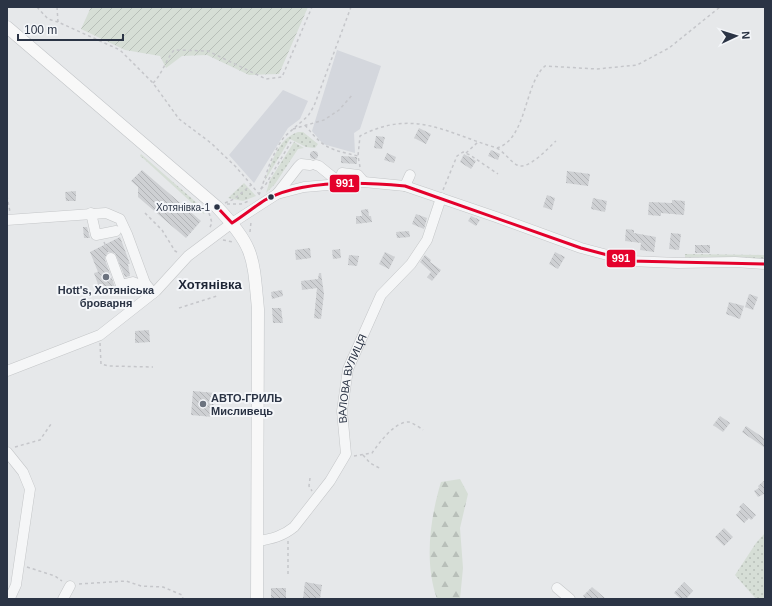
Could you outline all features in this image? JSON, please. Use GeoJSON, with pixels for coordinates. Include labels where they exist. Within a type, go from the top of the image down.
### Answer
{"type":"FeatureCollection","features":[{"type":"Feature","properties":{"kind":"main road"},"geometry":{"type":"LineString","coordinates":[[7,28],[189,181],[232,223],[250,250],[256,276],[258,316],[257,599]]}},
{"type":"Feature","properties":{"kind":"street"},"geometry":{"type":"LineString","coordinates":[[276,194],[301,164],[313,165],[319,166],[341,178],[405,186],[581,248],[630,261],[672,263],[735,262],[765,264]]}},
{"type":"Feature","properties":{"kind":"street"},"geometry":{"type":"LineString","coordinates":[[405,186],[410,175]]}},
{"type":"Feature","properties":{"kind":"street"},"geometry":{"type":"LineString","coordinates":[[7,371],[100,335],[153,294],[188,256],[232,223],[260,197],[341,178]]}},
{"type":"Feature","properties":{"kind":"street","name":"ВАЛОВА ВУЛИЦЯ"},"geometry":{"type":"LineString","coordinates":[[346,454],[342,410],[348,369],[381,295],[411,264],[427,240],[441,198]]}},
{"type":"Feature","properties":{"kind":"street"},"geometry":{"type":"LineString","coordinates":[[9,220],[106,212],[120,219],[145,284],[153,294]]}},
{"type":"Feature","properties":{"kind":"street"},"geometry":{"type":"LineString","coordinates":[[92,213],[96,235],[116,231]]}},
{"type":"Feature","properties":{"kind":"street"},"geometry":{"type":"LineString","coordinates":[[111,258],[121,285],[133,282],[140,285],[145,284]]}},
{"type":"Feature","properties":{"kind":"street"},"geometry":{"type":"LineString","coordinates":[[7,598],[10,598],[16,585],[30,489],[23,472],[10,449]]}},
{"type":"Feature","properties":{"kind":"street"},"geometry":{"type":"LineString","coordinates":[[258,541],[273,539],[286,533],[301,520],[315,499],[330,481],[346,454]]}},
{"type":"Feature","properties":{"kind":"street"},"geometry":{"type":"LineString","coordinates":[[63,599],[70,586]]}},
{"type":"Feature","properties":{"kind":"street"},"geometry":{"type":"LineString","coordinates":[[557,588],[570,599]]}},
{"type":"Feature","properties":{"kind":"path"},"geometry":{"type":"LineString","coordinates":[[37,7],[48,19],[120,50],[153,83],[180,119],[212,143],[252,185],[260,197]]}},
{"type":"Feature","properties":{"kind":"path"},"geometry":{"type":"LineString","coordinates":[[57,7],[58,22]]}},
{"type":"Feature","properties":{"kind":"path"},"geometry":{"type":"LineString","coordinates":[[153,83],[161,74],[166,60],[174,50],[188,49],[208,51],[266,79],[282,77],[312,7]]}},
{"type":"Feature","properties":{"kind":"path"},"geometry":{"type":"LineString","coordinates":[[260,197],[261,189],[270,163],[278,146],[292,130],[308,116],[314,106],[351,7]]}},
{"type":"Feature","properties":{"kind":"path"},"geometry":{"type":"LineString","coordinates":[[497,148],[505,146],[511,140],[526,108],[539,72],[545,66],[597,69],[637,65],[669,48],[720,7]]}},
{"type":"Feature","properties":{"kind":"path"},"geometry":{"type":"LineString","coordinates":[[292,130],[324,120],[339,110],[353,94]]}},
{"type":"Feature","properties":{"kind":"path"},"geometry":{"type":"LineString","coordinates":[[364,182],[358,156],[360,136],[383,126],[400,123],[418,123],[436,126],[497,148],[518,166],[523,166],[532,162],[556,140]]}},
{"type":"Feature","properties":{"kind":"path"},"geometry":{"type":"LineString","coordinates":[[305,125],[321,144],[329,149],[358,156]]}},
{"type":"Feature","properties":{"kind":"path"},"geometry":{"type":"LineString","coordinates":[[261,189],[266,184],[291,142]]}},
{"type":"Feature","properties":{"kind":"path"},"geometry":{"type":"LineString","coordinates":[[441,198],[443,186],[457,156],[463,152],[466,153],[478,142]]}},
{"type":"Feature","properties":{"kind":"path"},"geometry":{"type":"LineString","coordinates":[[466,153],[498,174]]}},
{"type":"Feature","properties":{"kind":"path"},"geometry":{"type":"LineString","coordinates":[[225,203],[234,199],[252,185]]}},
{"type":"Feature","properties":{"kind":"path"},"geometry":{"type":"LineString","coordinates":[[7,196],[9,220]]}},
{"type":"Feature","properties":{"kind":"path"},"geometry":{"type":"LineString","coordinates":[[220,200],[225,203],[241,204],[252,199]]}},
{"type":"Feature","properties":{"kind":"path"},"geometry":{"type":"LineString","coordinates":[[208,211],[212,223]]}},
{"type":"Feature","properties":{"kind":"path"},"geometry":{"type":"LineString","coordinates":[[145,213],[162,230],[175,251],[188,256]]}},
{"type":"Feature","properties":{"kind":"path"},"geometry":{"type":"LineString","coordinates":[[249,236],[252,218]]}},
{"type":"Feature","properties":{"kind":"path"},"geometry":{"type":"LineString","coordinates":[[101,234],[111,258]]}},
{"type":"Feature","properties":{"kind":"path"},"geometry":{"type":"LineString","coordinates":[[220,240],[232,240],[238,245]]}},
{"type":"Feature","properties":{"kind":"path"},"geometry":{"type":"LineString","coordinates":[[179,308],[217,296]]}},
{"type":"Feature","properties":{"kind":"path"},"geometry":{"type":"LineString","coordinates":[[100,335],[101,364],[109,366],[153,367]]}},
{"type":"Feature","properties":{"kind":"path"},"geometry":{"type":"LineString","coordinates":[[346,454],[355,456],[372,453],[387,434],[403,423],[410,422],[423,430]]}},
{"type":"Feature","properties":{"kind":"path"},"geometry":{"type":"LineString","coordinates":[[10,449],[40,440],[51,424]]}},
{"type":"Feature","properties":{"kind":"path"},"geometry":{"type":"LineString","coordinates":[[363,455],[370,463],[381,469]]}},
{"type":"Feature","properties":{"kind":"path"},"geometry":{"type":"LineString","coordinates":[[310,478],[310,486],[315,499]]}},
{"type":"Feature","properties":{"kind":"path"},"geometry":{"type":"LineString","coordinates":[[286,533],[289,551],[288,576]]}},
{"type":"Feature","properties":{"kind":"path"},"geometry":{"type":"LineString","coordinates":[[18,564],[55,576],[70,586],[126,581],[141,586],[163,587],[182,595],[183,599]]}},
{"type":"Feature","properties":{"kind":"shaded area"},"geometry":{"type":"Polygon","coordinates":[[[337,50],[381,66],[360,129],[354,133],[355,153],[323,144],[312,131],[337,50]]]}},
{"type":"Feature","properties":{"kind":"shaded area"},"geometry":{"type":"Polygon","coordinates":[[[283,90],[308,101],[300,119],[288,128],[254,183],[229,155],[283,90]]]}},
{"type":"Feature","properties":{"kind":"green space"},"geometry":{"type":"Polygon","coordinates":[[[91,7],[308,7],[279,74],[249,75],[207,55],[182,56],[166,68],[160,56],[125,50],[81,29],[91,7]]]}},
{"type":"Feature","properties":{"kind":"green space"},"geometry":{"type":"Polygon","coordinates":[[[298,132],[303,132],[318,144],[315,148],[306,147],[290,139],[264,182],[276,152],[280,146],[291,135],[298,132]]]}},
{"type":"Feature","properties":{"kind":"green space"},"geometry":{"type":"Polygon","coordinates":[[[294,142],[304,148],[298,149],[275,184],[266,193],[270,180],[294,142]]]}},
{"type":"Feature","properties":{"kind":"green space"},"geometry":{"type":"Polygon","coordinates":[[[141,154],[206,211],[204,214],[140,156],[141,154]]]}},
{"type":"Feature","properties":{"kind":"green space"},"geometry":{"type":"Polygon","coordinates":[[[244,183],[256,196],[243,201],[228,198],[244,183]]]}},
{"type":"Feature","properties":{"kind":"green space"},"geometry":{"type":"Polygon","coordinates":[[[685,254],[765,255],[765,260],[685,261],[685,254]]]}},
{"type":"Feature","properties":{"kind":"green space"},"geometry":{"type":"Polygon","coordinates":[[[460,479],[468,494],[460,528],[463,568],[460,599],[437,599],[431,570],[431,526],[441,482],[460,479]]]}},
{"type":"Feature","properties":{"kind":"green space"},"geometry":{"type":"Polygon","coordinates":[[[765,533],[765,599],[756,599],[735,575],[756,543],[765,533]]]}},
{"type":"Feature","properties":{"kind":"building"},"geometry":{"type":"Polygon","coordinates":[[[419,128],[431,134],[426,144],[414,138],[419,128]]]}},
{"type":"Feature","properties":{"kind":"building"},"geometry":{"type":"Polygon","coordinates":[[[376,136],[385,137],[382,149],[374,148],[376,136]]]}},
{"type":"Feature","properties":{"kind":"building"},"geometry":{"type":"Polygon","coordinates":[[[491,150],[500,154],[498,160],[488,156],[491,150]]]}},
{"type":"Feature","properties":{"kind":"building"},"geometry":{"type":"Polygon","coordinates":[[[312,151],[316,151],[318,155],[316,159],[312,159],[310,157],[310,153],[312,151]]]}},
{"type":"Feature","properties":{"kind":"building"},"geometry":{"type":"Polygon","coordinates":[[[387,153],[396,157],[394,163],[384,160],[387,153]]]}},
{"type":"Feature","properties":{"kind":"building"},"geometry":{"type":"Polygon","coordinates":[[[464,154],[476,161],[471,169],[460,162],[464,154]]]}},
{"type":"Feature","properties":{"kind":"building"},"geometry":{"type":"Polygon","coordinates":[[[341,156],[357,157],[357,164],[341,163],[341,156]]]}},
{"type":"Feature","properties":{"kind":"building"},"geometry":{"type":"Polygon","coordinates":[[[142,170],[201,221],[186,238],[138,197],[138,187],[131,181],[142,170]]]}},
{"type":"Feature","properties":{"kind":"building"},"geometry":{"type":"Polygon","coordinates":[[[567,171],[590,174],[588,186],[566,183],[567,171]]]}},
{"type":"Feature","properties":{"kind":"building"},"geometry":{"type":"Polygon","coordinates":[[[76,191],[76,201],[66,201],[65,192],[76,191]]]}},
{"type":"Feature","properties":{"kind":"building"},"geometry":{"type":"Polygon","coordinates":[[[547,195],[555,198],[552,210],[543,207],[547,195]]]}},
{"type":"Feature","properties":{"kind":"building"},"geometry":{"type":"Polygon","coordinates":[[[593,198],[607,201],[605,212],[591,209],[593,198]]]}},
{"type":"Feature","properties":{"kind":"building"},"geometry":{"type":"Polygon","coordinates":[[[672,200],[685,201],[684,215],[661,213],[661,216],[648,215],[649,202],[672,203],[672,200]]]}},
{"type":"Feature","properties":{"kind":"building"},"geometry":{"type":"Polygon","coordinates":[[[368,209],[372,222],[356,224],[356,216],[362,216],[361,210],[368,209]]]}},
{"type":"Feature","properties":{"kind":"building"},"geometry":{"type":"Polygon","coordinates":[[[416,214],[427,218],[424,229],[412,224],[416,214]]]}},
{"type":"Feature","properties":{"kind":"building"},"geometry":{"type":"Polygon","coordinates":[[[471,216],[480,220],[476,226],[468,221],[471,216]]]}},
{"type":"Feature","properties":{"kind":"building"},"geometry":{"type":"Polygon","coordinates":[[[83,227],[87,227],[90,238],[84,238],[83,227]]]}},
{"type":"Feature","properties":{"kind":"building"},"geometry":{"type":"Polygon","coordinates":[[[626,229],[634,230],[634,233],[656,237],[654,252],[640,250],[641,243],[625,241],[626,229]]]}},
{"type":"Feature","properties":{"kind":"building"},"geometry":{"type":"Polygon","coordinates":[[[409,231],[410,237],[397,238],[396,232],[409,231]]]}},
{"type":"Feature","properties":{"kind":"building"},"geometry":{"type":"Polygon","coordinates":[[[671,233],[681,234],[679,250],[669,249],[671,233]]]}},
{"type":"Feature","properties":{"kind":"building"},"geometry":{"type":"Polygon","coordinates":[[[120,237],[130,264],[128,264],[130,276],[125,277],[115,253],[108,252],[105,260],[115,287],[106,291],[99,287],[94,273],[98,272],[90,252],[120,237]]]}},
{"type":"Feature","properties":{"kind":"building"},"geometry":{"type":"Polygon","coordinates":[[[695,245],[710,245],[710,253],[695,253],[695,245]]]}},
{"type":"Feature","properties":{"kind":"building"},"geometry":{"type":"Polygon","coordinates":[[[310,248],[311,258],[296,260],[295,250],[310,248]]]}},
{"type":"Feature","properties":{"kind":"building"},"geometry":{"type":"Polygon","coordinates":[[[340,249],[341,258],[333,259],[332,250],[340,249]]]}},
{"type":"Feature","properties":{"kind":"building"},"geometry":{"type":"Polygon","coordinates":[[[385,252],[395,257],[389,269],[379,264],[385,252]]]}},
{"type":"Feature","properties":{"kind":"building"},"geometry":{"type":"Polygon","coordinates":[[[555,252],[565,257],[558,269],[549,264],[555,252]]]}},
{"type":"Feature","properties":{"kind":"building"},"geometry":{"type":"Polygon","coordinates":[[[349,255],[359,256],[357,266],[348,265],[349,255]]]}},
{"type":"Feature","properties":{"kind":"building"},"geometry":{"type":"Polygon","coordinates":[[[425,255],[431,260],[430,262],[441,270],[432,281],[427,277],[431,272],[420,262],[425,255]]]}},
{"type":"Feature","properties":{"kind":"building"},"geometry":{"type":"Polygon","coordinates":[[[319,273],[321,273],[324,294],[321,319],[314,318],[317,288],[302,290],[301,281],[318,279],[319,273]]]}},
{"type":"Feature","properties":{"kind":"building"},"geometry":{"type":"Polygon","coordinates":[[[282,290],[283,296],[272,299],[271,292],[282,290]]]}},
{"type":"Feature","properties":{"kind":"building"},"geometry":{"type":"Polygon","coordinates":[[[749,294],[758,297],[753,310],[745,307],[749,294]]]}},
{"type":"Feature","properties":{"kind":"building"},"geometry":{"type":"Polygon","coordinates":[[[729,302],[744,306],[740,319],[726,314],[729,302]]]}},
{"type":"Feature","properties":{"kind":"building"},"geometry":{"type":"Polygon","coordinates":[[[272,308],[281,308],[283,323],[273,323],[272,308]]]}},
{"type":"Feature","properties":{"kind":"building"},"geometry":{"type":"Polygon","coordinates":[[[149,330],[150,342],[135,343],[135,331],[149,330]]]}},
{"type":"Feature","properties":{"kind":"building","name":"АВТО-ГРИЛЬ Мисливець"},"geometry":{"type":"Polygon","coordinates":[[[193,391],[215,393],[213,417],[191,415],[193,391]]]}},
{"type":"Feature","properties":{"kind":"building"},"geometry":{"type":"Polygon","coordinates":[[[720,416],[730,423],[723,432],[713,425],[720,416]]]}},
{"type":"Feature","properties":{"kind":"building"},"geometry":{"type":"Polygon","coordinates":[[[746,426],[765,439],[765,448],[742,432],[746,426]]]}},
{"type":"Feature","properties":{"kind":"building"},"geometry":{"type":"Polygon","coordinates":[[[765,480],[765,496],[764,494],[758,497],[754,491],[759,488],[758,486],[765,480]]]}},
{"type":"Feature","properties":{"kind":"building"},"geometry":{"type":"Polygon","coordinates":[[[743,503],[756,515],[751,520],[749,518],[744,523],[736,515],[741,509],[739,507],[743,503]]]}},
{"type":"Feature","properties":{"kind":"building"},"geometry":{"type":"Polygon","coordinates":[[[724,528],[733,537],[724,546],[715,537],[724,528]]]}},
{"type":"Feature","properties":{"kind":"building"},"geometry":{"type":"Polygon","coordinates":[[[305,582],[322,585],[320,599],[303,599],[305,582]]]}},
{"type":"Feature","properties":{"kind":"building"},"geometry":{"type":"Polygon","coordinates":[[[684,582],[693,591],[686,599],[681,599],[674,593],[684,582]]]}},
{"type":"Feature","properties":{"kind":"building"},"geometry":{"type":"Polygon","coordinates":[[[592,587],[606,599],[586,599],[583,596],[592,587]]]}},
{"type":"Feature","properties":{"kind":"building"},"geometry":{"type":"Polygon","coordinates":[[[271,588],[286,588],[286,599],[271,599],[271,588]]]}},
{"type":"Feature","properties":{"kind":"transit line","name":"991"},"geometry":{"type":"LineString","coordinates":[[217,207],[232,223],[265,200],[280,193],[297,188],[315,185],[352,183],[405,186],[581,248],[630,261],[765,264]]}},
{"type":"Feature","properties":{"kind":"place","name":"Хотянівка-1"},"geometry":{"type":"Point","coordinates":[217,207]}},
{"type":"Feature","properties":{"kind":"place","name":"Hott's, Хотяніська броварня"},"geometry":{"type":"Point","coordinates":[106,277]}},
{"type":"Feature","properties":{"kind":"place","name":"АВТО-ГРИЛЬ Мисливець"},"geometry":{"type":"Point","coordinates":[203,404]}},
{"type":"Feature","properties":{"kind":"district","name":"Хотянівка"},"geometry":{"type":"Point","coordinates":[210,284]}}]}
